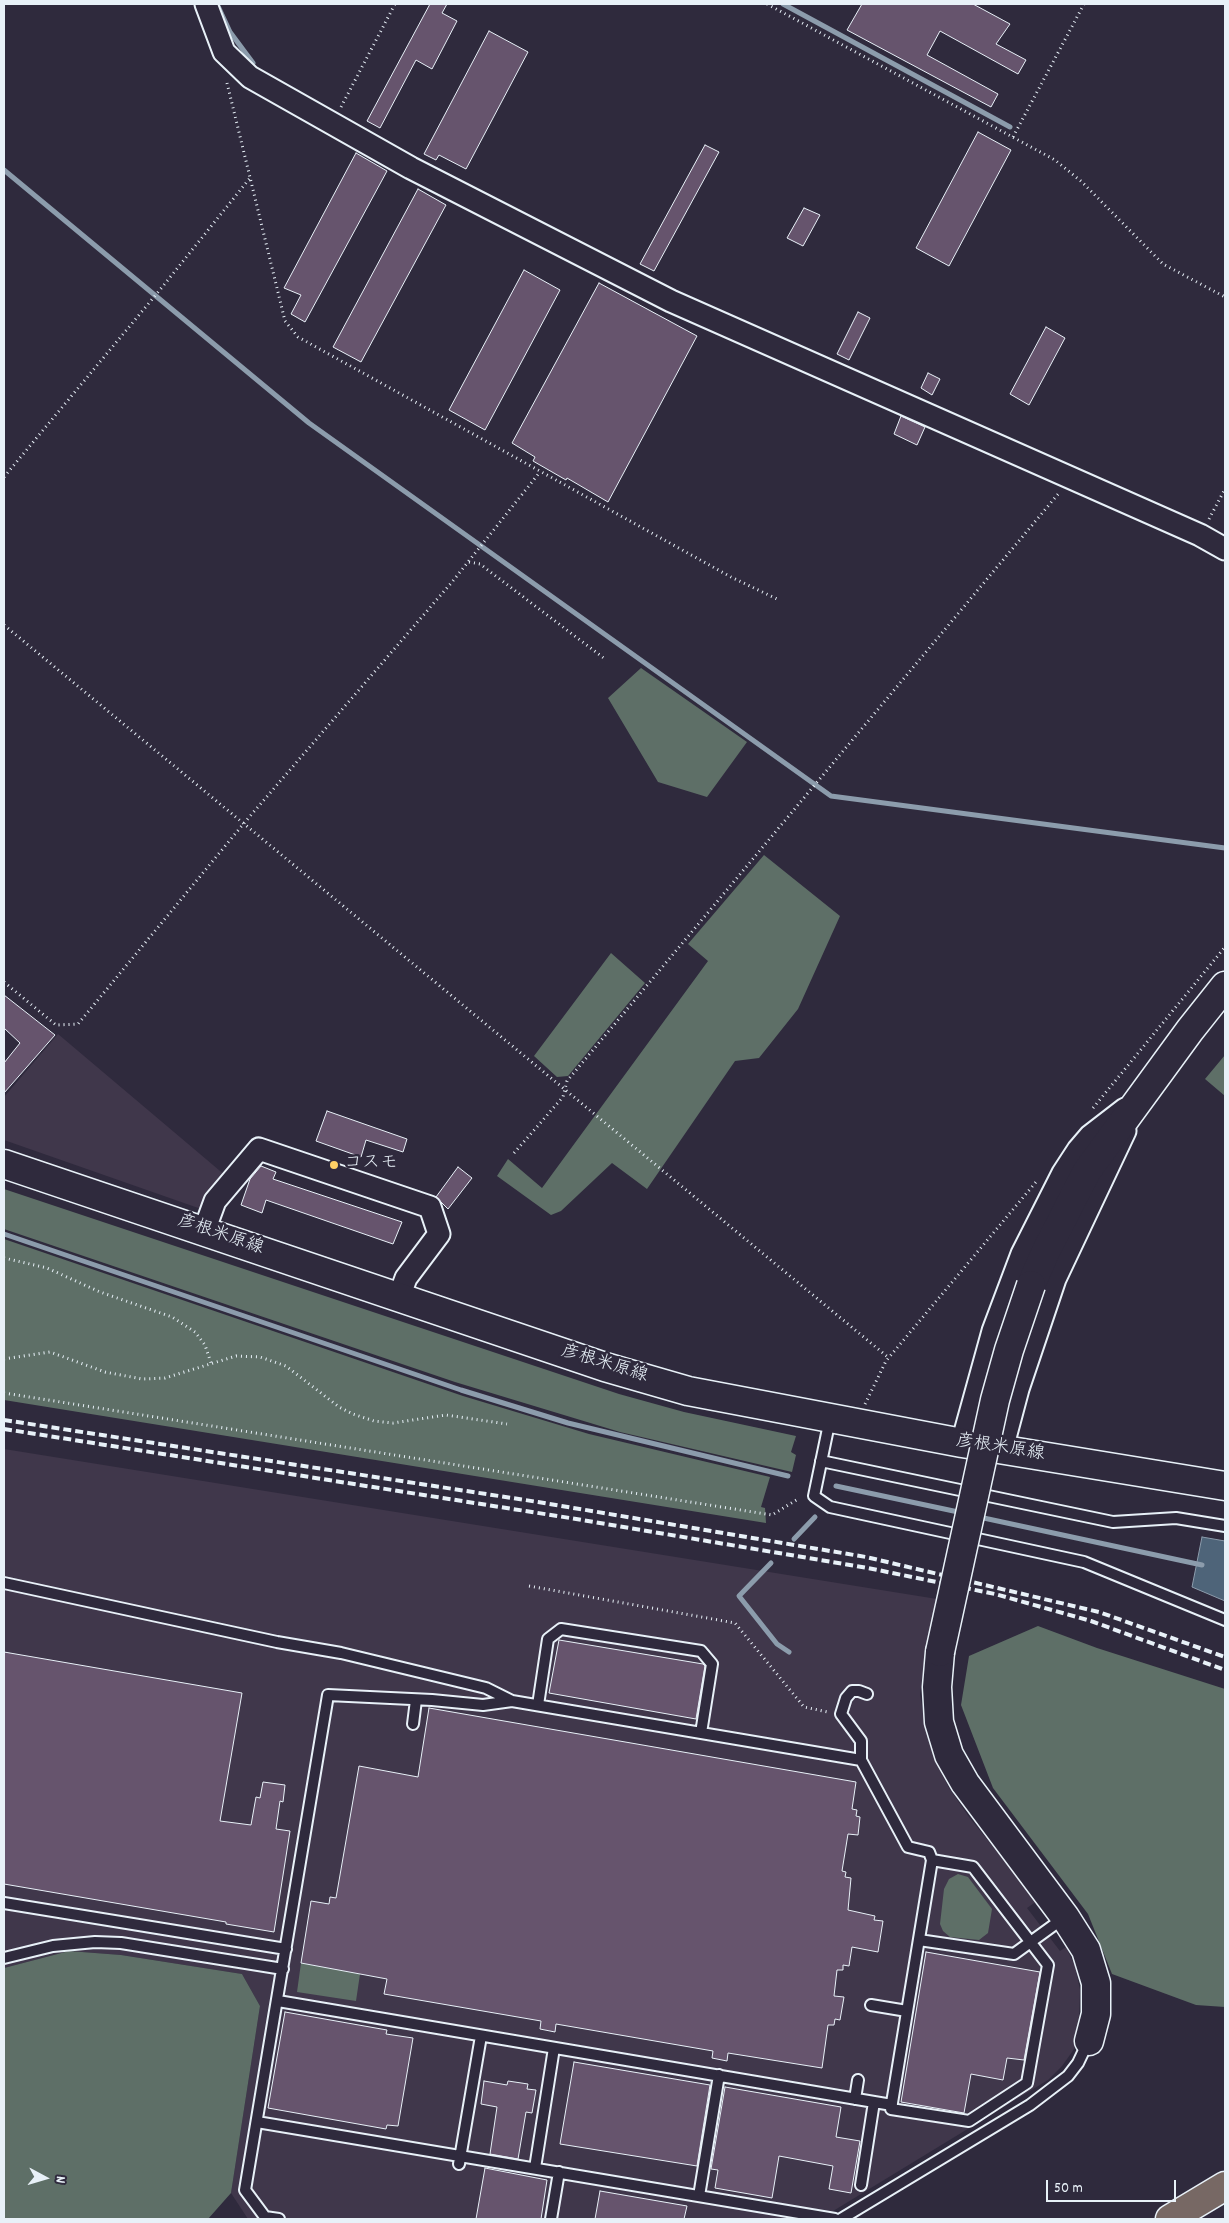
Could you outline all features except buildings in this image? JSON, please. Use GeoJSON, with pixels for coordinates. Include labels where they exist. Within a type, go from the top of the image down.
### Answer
{"type":"FeatureCollection","features":[{"type":"Feature","properties":{"kind":"highway"},"geometry":{"type":"LineString","coordinates":[[1170,2219],[1225,2186]]}},
{"type":"Feature","properties":{"kind":"main road"},"geometry":{"type":"LineString","coordinates":[[1089,2041],[1096,2014],[1096,1983],[1086,1950],[1065,1916],[970,1791],[949,1755],[939,1722],[936,1687],[940,1652],[995,1400],[1011,1342],[1046,1250],[1087,1171],[1140,1096],[1225,986]]}},
{"type":"Feature","properties":{"kind":"main road","name":"彦根米原線"},"geometry":{"type":"LineString","coordinates":[[4,1164],[605,1367],[688,1391],[962,1443],[1225,1486]]}},
{"type":"Feature","properties":{"kind":"street"},"geometry":{"type":"LineString","coordinates":[[206,4],[224,52],[250,77],[420,173],[671,301],[1200,535],[1225,548]]}},
{"type":"Feature","properties":{"kind":"street"},"geometry":{"type":"LineString","coordinates":[[962,1443],[979,1378],[1010,1282],[1042,1214],[1078,1150],[1090,1136],[1140,1096]]}},
{"type":"Feature","properties":{"kind":"street"},"geometry":{"type":"LineString","coordinates":[[1002,1449],[1018,1390],[1055,1280],[1077,1231],[1106,1175],[1140,1096]]}},
{"type":"Feature","properties":{"kind":"street"},"geometry":{"type":"LineString","coordinates":[[204,1231],[215,1201],[259,1149],[430,1207],[439,1234],[406,1278],[399,1297]]}},
{"type":"Feature","properties":{"kind":"lane"},"geometry":{"type":"LineString","coordinates":[[830,1418],[814,1496],[830,1507],[1084,1562],[1225,1620]]}},
{"type":"Feature","properties":{"kind":"lane"},"geometry":{"type":"LineString","coordinates":[[821,1461],[1113,1522],[1176,1518],[1225,1526]]}},
{"type":"Feature","properties":{"kind":"lane"},"geometry":{"type":"LineString","coordinates":[[4,1583],[276,1642],[341,1653],[486,1688],[512,1701],[861,1760]]}},
{"type":"Feature","properties":{"kind":"lane"},"geometry":{"type":"LineString","coordinates":[[538,1705],[548,1639],[561,1629],[701,1651],[712,1664],[702,1733]]}},
{"type":"Feature","properties":{"kind":"lane"},"geometry":{"type":"LineString","coordinates":[[867,1694],[859,1691],[852,1692],[846,1698],[841,1714],[861,1741],[861,1760],[908,1847],[929,1852],[932,1860],[891,2109],[969,2121],[1027,2083],[1048,1965],[973,1867],[932,1860]]}},
{"type":"Feature","properties":{"kind":"lane"},"geometry":{"type":"LineString","coordinates":[[279,2219],[264,2217],[245,2190],[328,1695],[432,1700],[483,1706],[512,1701]]}},
{"type":"Feature","properties":{"kind":"lane"},"geometry":{"type":"LineString","coordinates":[[413,1724],[416,1700]]}},
{"type":"Feature","properties":{"kind":"lane"},"geometry":{"type":"LineString","coordinates":[[4,1903],[286,1948]]}},
{"type":"Feature","properties":{"kind":"lane"},"geometry":{"type":"LineString","coordinates":[[919,1940],[1014,1954],[1065,1916]]}},
{"type":"Feature","properties":{"kind":"lane"},"geometry":{"type":"LineString","coordinates":[[4,1958],[54,1946],[95,1942],[121,1942],[283,1970]]}},
{"type":"Feature","properties":{"kind":"lane"},"geometry":{"type":"LineString","coordinates":[[278,2000],[892,2105]]}},
{"type":"Feature","properties":{"kind":"lane"},"geometry":{"type":"LineString","coordinates":[[871,2005],[907,2011]]}},
{"type":"Feature","properties":{"kind":"lane"},"geometry":{"type":"LineString","coordinates":[[460,2159],[481,2036]]}},
{"type":"Feature","properties":{"kind":"lane"},"geometry":{"type":"LineString","coordinates":[[842,2219],[1030,2105],[1068,2076],[1078,2063],[1089,2041]]}},
{"type":"Feature","properties":{"kind":"lane"},"geometry":{"type":"LineString","coordinates":[[535,2168],[554,2048]]}},
{"type":"Feature","properties":{"kind":"lane"},"geometry":{"type":"LineString","coordinates":[[698,2196],[719,2075]]}},
{"type":"Feature","properties":{"kind":"lane"},"geometry":{"type":"LineString","coordinates":[[855,2099],[858,2080]]}},
{"type":"Feature","properties":{"kind":"lane"},"geometry":{"type":"LineString","coordinates":[[861,2185],[874,2102]]}},
{"type":"Feature","properties":{"kind":"lane"},"geometry":{"type":"LineString","coordinates":[[257,2122],[460,2159],[535,2168],[835,2219]]}},
{"type":"Feature","properties":{"kind":"lane"},"geometry":{"type":"LineString","coordinates":[[551,2219],[559,2172]]}},
{"type":"Feature","properties":{"kind":"path"},"geometry":{"type":"LineString","coordinates":[[332,124],[394,4]]}},
{"type":"Feature","properties":{"kind":"path"},"geometry":{"type":"LineString","coordinates":[[767,4],[1055,160],[1082,182],[1163,264],[1225,297]]}},
{"type":"Feature","properties":{"kind":"path"},"geometry":{"type":"LineString","coordinates":[[1013,137],[1084,4]]}},
{"type":"Feature","properties":{"kind":"path"},"geometry":{"type":"LineString","coordinates":[[224,52],[228,84],[285,321],[298,337],[731,577],[777,599]]}},
{"type":"Feature","properties":{"kind":"path"},"geometry":{"type":"LineString","coordinates":[[4,477],[160,291],[250,178]]}},
{"type":"Feature","properties":{"kind":"path"},"geometry":{"type":"LineString","coordinates":[[4,982],[56,1025],[78,1024],[245,822],[477,552],[540,472]]}},
{"type":"Feature","properties":{"kind":"path"},"geometry":{"type":"LineString","coordinates":[[514,1153],[563,1097],[567,1082],[1072,478]]}},
{"type":"Feature","properties":{"kind":"path"},"geometry":{"type":"LineString","coordinates":[[1200,535],[1225,489]]}},
{"type":"Feature","properties":{"kind":"path"},"geometry":{"type":"LineString","coordinates":[[468,562],[480,564],[605,659]]}},
{"type":"Feature","properties":{"kind":"path"},"geometry":{"type":"LineString","coordinates":[[4,625],[245,822],[889,1358]]}},
{"type":"Feature","properties":{"kind":"path"},"geometry":{"type":"LineString","coordinates":[[1088,1114],[1225,947]]}},
{"type":"Feature","properties":{"kind":"path"},"geometry":{"type":"LineString","coordinates":[[860,1424],[864,1405],[889,1358],[1040,1176]]}},
{"type":"Feature","properties":{"kind":"path"},"geometry":{"type":"LineString","coordinates":[[4,1258],[47,1268],[100,1292],[179,1320],[196,1332],[205,1345],[211,1363]]}},
{"type":"Feature","properties":{"kind":"path"},"geometry":{"type":"LineString","coordinates":[[4,1359],[50,1352],[105,1372],[142,1379],[165,1378],[211,1363],[245,1356],[260,1357],[286,1366],[339,1406],[353,1414],[374,1421],[393,1423],[446,1415],[507,1424]]}},
{"type":"Feature","properties":{"kind":"path"},"geometry":{"type":"LineString","coordinates":[[4,1393],[772,1515],[798,1499]]}},
{"type":"Feature","properties":{"kind":"shaded area"},"geometry":{"type":"Polygon","coordinates":[[[58,1034],[226,1176],[204,1210],[4,1140],[4,1097],[58,1034]]]}},
{"type":"Feature","properties":{"kind":"shaded area"},"geometry":{"type":"Polygon","coordinates":[[[4,1449],[937,1599],[926,1649],[920,1694],[925,1726],[934,1759],[949,1788],[969,1817],[1037,1901],[1027,1908],[1060,1951],[1066,1947],[1075,1966],[1080,1990],[1079,2017],[1075,2035],[1081,2037],[1062,2066],[1048,2080],[820,2219],[248,2219],[231,2193],[260,2006],[242,1974],[121,1955],[69,1951],[4,1968],[4,1449]]]}},
{"type":"Feature","properties":{"kind":"green space"},"geometry":{"type":"Polygon","coordinates":[[[641,668],[747,742],[707,797],[658,782],[608,698],[641,668]]]}},
{"type":"Feature","properties":{"kind":"green space"},"geometry":{"type":"Polygon","coordinates":[[[764,855],[840,916],[798,1009],[759,1058],[735,1061],[647,1189],[612,1163],[561,1211],[551,1215],[497,1176],[508,1159],[542,1188],[708,961],[688,944],[764,855]]]}},
{"type":"Feature","properties":{"kind":"green space"},"geometry":{"type":"Polygon","coordinates":[[[611,953],[645,983],[568,1076],[557,1077],[534,1056],[611,953]]]}},
{"type":"Feature","properties":{"kind":"green space"},"geometry":{"type":"Polygon","coordinates":[[[1225,1055],[1225,1096],[1205,1079],[1225,1055]]]}},
{"type":"Feature","properties":{"kind":"green space"},"geometry":{"type":"Polygon","coordinates":[[[4,1189],[619,1394],[684,1412],[796,1436],[791,1452],[796,1455],[792,1472],[620,1432],[455,1382],[4,1229],[4,1189]]]}},
{"type":"Feature","properties":{"kind":"green space"},"geometry":{"type":"Polygon","coordinates":[[[4,1239],[463,1396],[589,1434],[770,1477],[761,1507],[765,1508],[766,1523],[4,1400],[4,1239]]]}},
{"type":"Feature","properties":{"kind":"green space"},"geometry":{"type":"Polygon","coordinates":[[[1038,1626],[1097,1648],[1225,1689],[1225,2007],[1196,2005],[1112,1974],[1088,1914],[993,1788],[961,1705],[969,1656],[1038,1626]]]}},
{"type":"Feature","properties":{"kind":"green space"},"geometry":{"type":"Polygon","coordinates":[[[958,1874],[968,1877],[992,1909],[988,1933],[979,1940],[950,1937],[943,1931],[940,1924],[944,1889],[949,1879],[958,1874]]]}},
{"type":"Feature","properties":{"kind":"green space"},"geometry":{"type":"Polygon","coordinates":[[[69,1951],[121,1955],[242,1974],[260,2006],[231,2193],[208,2219],[4,2219],[4,1968],[69,1951]]]}},
{"type":"Feature","properties":{"kind":"green space"},"geometry":{"type":"Polygon","coordinates":[[[301,1963],[360,1974],[356,2001],[297,1992],[301,1963]]]}},
{"type":"Feature","properties":{"kind":"water"},"geometry":{"type":"Polygon","coordinates":[[[1202,1537],[1225,1541],[1225,1601],[1192,1587],[1202,1537]]]}},
{"type":"Feature","properties":{"kind":"waterway"},"geometry":{"type":"LineString","coordinates":[[217,4],[230,32],[253,63]]}},
{"type":"Feature","properties":{"kind":"waterway"},"geometry":{"type":"LineString","coordinates":[[783,4],[1010,127]]}},
{"type":"Feature","properties":{"kind":"waterway"},"geometry":{"type":"LineString","coordinates":[[4,170],[309,423],[831,796],[1225,848]]}},
{"type":"Feature","properties":{"kind":"waterway"},"geometry":{"type":"LineString","coordinates":[[4,1234],[461,1390],[568,1423],[788,1476]]}},
{"type":"Feature","properties":{"kind":"waterway"},"geometry":{"type":"LineString","coordinates":[[836,1486],[963,1513]]}},
{"type":"Feature","properties":{"kind":"waterway"},"geometry":{"type":"LineString","coordinates":[[794,1539],[815,1517]]}},
{"type":"Feature","properties":{"kind":"waterway"},"geometry":{"type":"LineString","coordinates":[[979,1517],[1202,1565]]}},
{"type":"Feature","properties":{"kind":"waterway"},"geometry":{"type":"LineString","coordinates":[[771,1563],[739,1596],[777,1644],[789,1652]]}},
{"type":"Feature","properties":{"kind":"railway"},"geometry":{"type":"LineString","coordinates":[[4,1420],[538,1502],[866,1557],[1099,1612],[1225,1657]]}},
{"type":"Feature","properties":{"kind":"railway"},"geometry":{"type":"LineString","coordinates":[[4,1429],[570,1518],[868,1568],[995,1594],[1091,1621],[1225,1670]]}},
{"type":"Feature","properties":{"kind":"place","name":"コスモ"},"geometry":{"type":"Point","coordinates":[334,1165]}}]}
